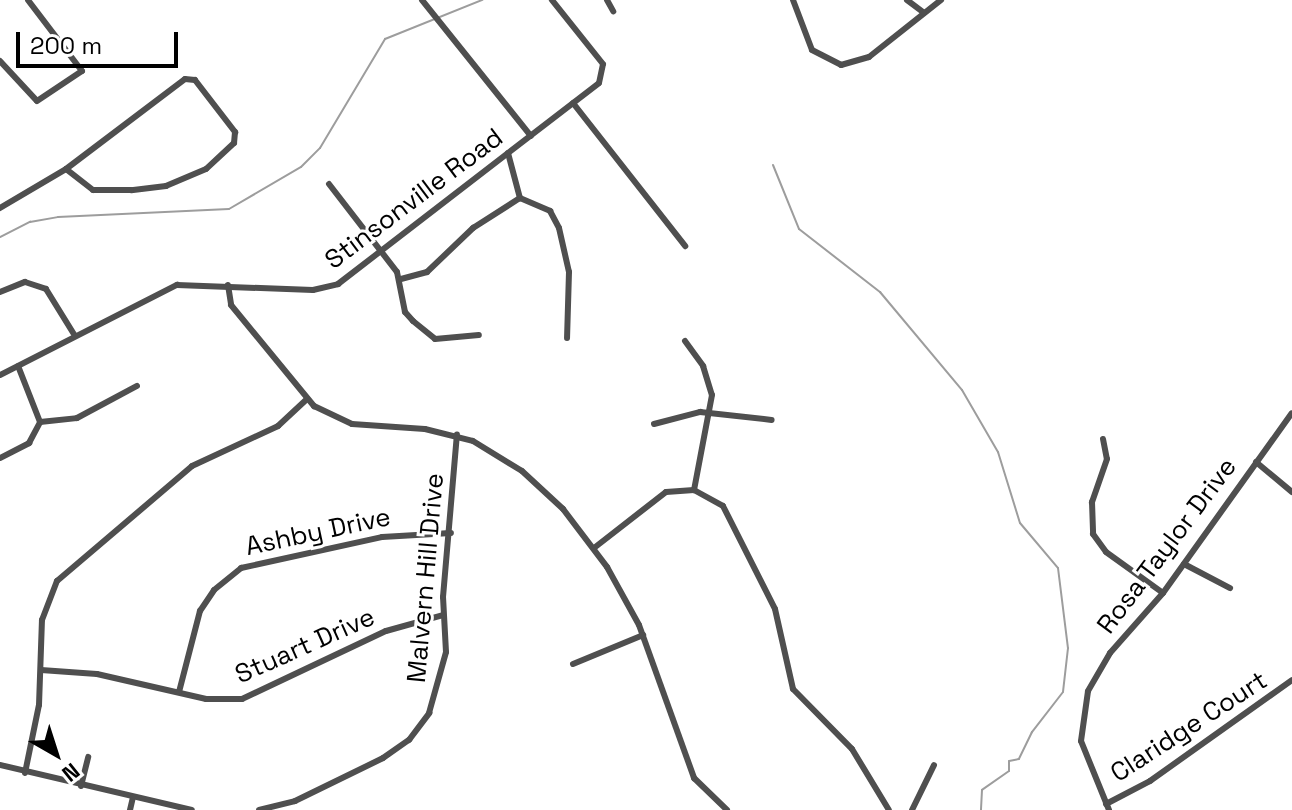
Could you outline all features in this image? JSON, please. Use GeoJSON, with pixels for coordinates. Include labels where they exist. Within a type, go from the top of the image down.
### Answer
{"type":"FeatureCollection","features":[{"type":"Feature","properties":{"kind":"street"},"geometry":{"type":"LineString","coordinates":[[0,61],[33,99],[44,100],[82,71],[28,0]]}},
{"type":"Feature","properties":{"kind":"street"},"geometry":{"type":"LineString","coordinates":[[422,0],[531,136]]}},
{"type":"Feature","properties":{"kind":"street","name":"Stinsonville Road"},"geometry":{"type":"LineString","coordinates":[[0,375],[177,285],[325,289],[381,251],[599,83],[604,68],[552,0]]}},
{"type":"Feature","properties":{"kind":"street"},"geometry":{"type":"LineString","coordinates":[[607,0],[613,11]]}},
{"type":"Feature","properties":{"kind":"street"},"geometry":{"type":"LineString","coordinates":[[793,0],[812,50],[841,65],[869,57],[941,0]]}},
{"type":"Feature","properties":{"kind":"street"},"geometry":{"type":"LineString","coordinates":[[907,0],[924,13]]}},
{"type":"Feature","properties":{"kind":"street"},"geometry":{"type":"LineString","coordinates":[[0,208],[66,169],[185,79],[195,80],[235,132],[234,143],[206,169],[166,186],[93,190],[66,169]]}},
{"type":"Feature","properties":{"kind":"street"},"geometry":{"type":"LineString","coordinates":[[573,103],[685,246]]}},
{"type":"Feature","properties":{"kind":"street"},"geometry":{"type":"LineString","coordinates":[[508,153],[520,198]]}},
{"type":"Feature","properties":{"kind":"street"},"geometry":{"type":"LineString","coordinates":[[329,184],[401,279],[405,312],[425,334],[448,341],[479,335]]}},
{"type":"Feature","properties":{"kind":"street"},"geometry":{"type":"LineString","coordinates":[[401,279],[427,272],[473,228],[520,198]]}},
{"type":"Feature","properties":{"kind":"street"},"geometry":{"type":"LineString","coordinates":[[520,198],[550,211],[559,228],[569,272],[567,338]]}},
{"type":"Feature","properties":{"kind":"street"},"geometry":{"type":"LineString","coordinates":[[0,292],[25,282],[46,289],[75,336]]}},
{"type":"Feature","properties":{"kind":"street"},"geometry":{"type":"LineString","coordinates":[[228,285],[231,305],[307,399],[352,424],[457,435],[522,471],[594,548],[643,635],[694,778],[727,810]]}},
{"type":"Feature","properties":{"kind":"street"},"geometry":{"type":"LineString","coordinates":[[685,341],[707,374],[711,412],[694,490]]}},
{"type":"Feature","properties":{"kind":"street"},"geometry":{"type":"LineString","coordinates":[[0,458],[29,443],[40,422],[18,366]]}},
{"type":"Feature","properties":{"kind":"street"},"geometry":{"type":"LineString","coordinates":[[40,422],[77,418],[137,386]]}},
{"type":"Feature","properties":{"kind":"street"},"geometry":{"type":"LineString","coordinates":[[25,773],[39,705],[43,611],[63,572],[192,466],[278,426],[307,399]]}},
{"type":"Feature","properties":{"kind":"street"},"geometry":{"type":"LineString","coordinates":[[654,424],[679,415],[711,412],[772,420]]}},
{"type":"Feature","properties":{"kind":"street","name":"Rosa Taylor Drive"},"geometry":{"type":"LineString","coordinates":[[1107,807],[1084,751],[1083,708],[1104,662],[1163,593],[1292,413]]}},
{"type":"Feature","properties":{"kind":"street","name":"Malvern Hill Drive"},"geometry":{"type":"LineString","coordinates":[[259,810],[308,796],[409,740],[429,713],[442,679],[443,615],[457,435]]}},
{"type":"Feature","properties":{"kind":"street"},"geometry":{"type":"LineString","coordinates":[[1103,439],[1107,459],[1092,502],[1093,534],[1106,552],[1163,593]]}},
{"type":"Feature","properties":{"kind":"street"},"geometry":{"type":"LineString","coordinates":[[1256,462],[1292,492]]}},
{"type":"Feature","properties":{"kind":"street"},"geometry":{"type":"LineString","coordinates":[[594,548],[656,498],[677,489],[694,490],[714,499],[731,517],[775,609],[793,689],[852,749],[889,810]]}},
{"type":"Feature","properties":{"kind":"street","name":"Ashby Drive"},"geometry":{"type":"LineString","coordinates":[[179,692],[200,611],[214,590],[241,568],[382,537],[451,533]]}},
{"type":"Feature","properties":{"kind":"street"},"geometry":{"type":"LineString","coordinates":[[1184,564],[1230,588]]}},
{"type":"Feature","properties":{"kind":"street","name":"Stuart Drive"},"geometry":{"type":"LineString","coordinates":[[41,670],[97,674],[218,700],[248,697],[386,631],[443,615]]}},
{"type":"Feature","properties":{"kind":"street"},"geometry":{"type":"LineString","coordinates":[[573,664],[643,635]]}},
{"type":"Feature","properties":{"kind":"street","name":"Claridge Court"},"geometry":{"type":"LineString","coordinates":[[1107,807],[1150,781],[1292,680]]}},
{"type":"Feature","properties":{"kind":"street"},"geometry":{"type":"LineString","coordinates":[[81,786],[88,757]]}},
{"type":"Feature","properties":{"kind":"street"},"geometry":{"type":"LineString","coordinates":[[0,765],[192,810]]}},
{"type":"Feature","properties":{"kind":"street"},"geometry":{"type":"LineString","coordinates":[[912,810],[934,765]]}},
{"type":"Feature","properties":{"kind":"street"},"geometry":{"type":"LineString","coordinates":[[130,810],[133,797]]}},
{"type":"Feature","properties":{"kind":"waterway"},"geometry":{"type":"LineString","coordinates":[[0,237],[30,222],[58,217],[229,209],[301,167],[320,148],[385,39],[482,0]]}},
{"type":"Feature","properties":{"kind":"waterway"},"geometry":{"type":"LineString","coordinates":[[773,165],[799,229],[880,292],[962,390],[998,452],[1020,523],[1058,568],[1068,648],[1063,692],[1032,732],[1019,759],[1009,761],[1009,771],[982,790],[981,810]]}}]}
